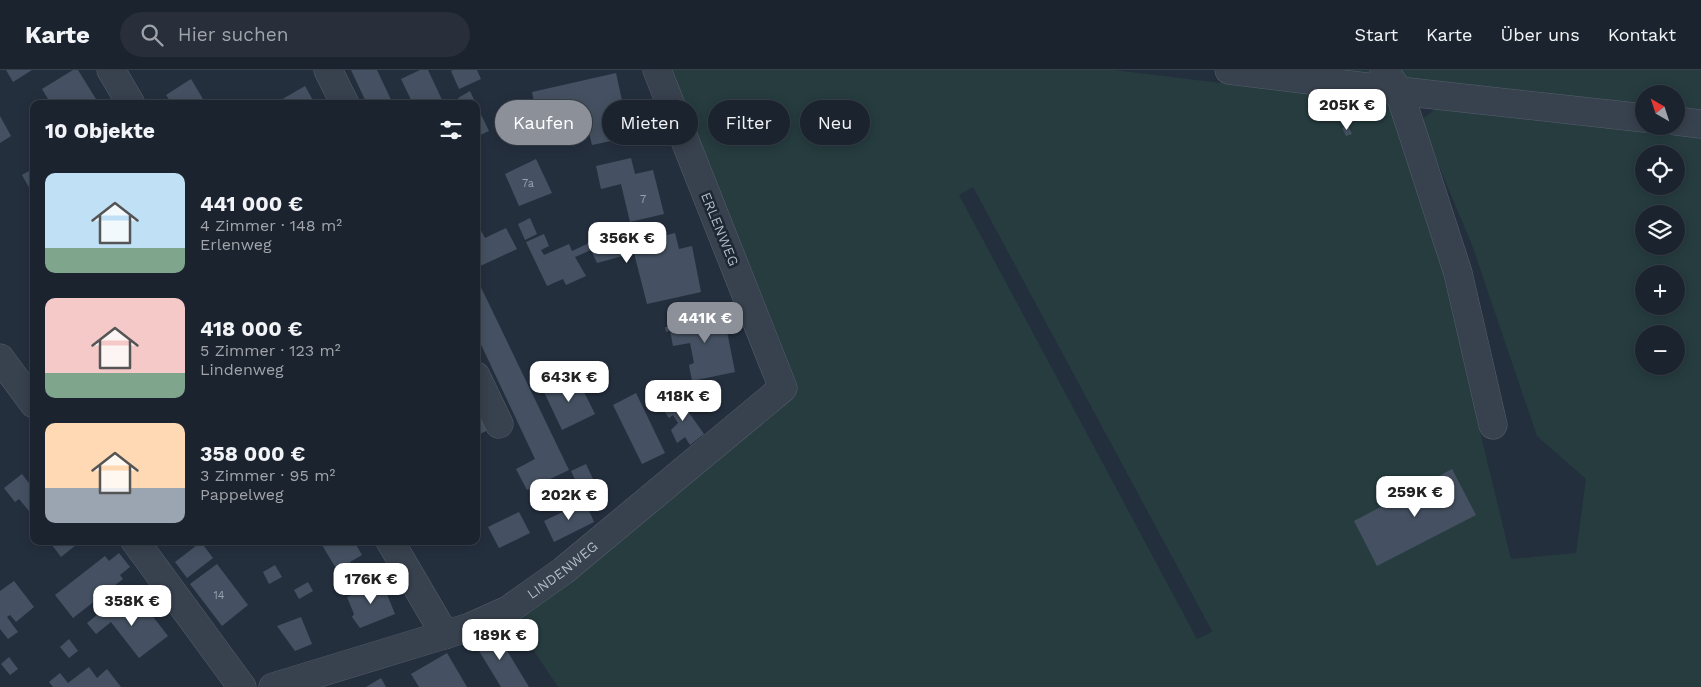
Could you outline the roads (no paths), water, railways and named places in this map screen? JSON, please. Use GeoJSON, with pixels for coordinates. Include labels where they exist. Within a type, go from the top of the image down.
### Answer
{"type":"FeatureCollection","features":[{"type":"Feature","properties":{"kind":"street"},"geometry":{"type":"LineString","coordinates":[[111,70],[129,100]]}},
{"type":"Feature","properties":{"kind":"street"},"geometry":{"type":"LineString","coordinates":[[328,70],[343,100]]}},
{"type":"Feature","properties":{"kind":"street","name":"ERLENWEG"},"geometry":{"type":"LineString","coordinates":[[657,70],[783,388]]}},
{"type":"Feature","properties":{"kind":"street"},"geometry":{"type":"LineString","coordinates":[[1229,70],[1392,81],[1635,117]]}},
{"type":"Feature","properties":{"kind":"street"},"geometry":{"type":"LineString","coordinates":[[1392,81],[1458,273],[1493,425]]}},
{"type":"Feature","properties":{"kind":"street"},"geometry":{"type":"LineString","coordinates":[[1685,122],[1701,124]]}},
{"type":"Feature","properties":{"kind":"street"},"geometry":{"type":"LineString","coordinates":[[0,358],[30,399]]}},
{"type":"Feature","properties":{"kind":"street"},"geometry":{"type":"LineString","coordinates":[[480,384],[499,424]]}},
{"type":"Feature","properties":{"kind":"street","name":"LINDENWEG"},"geometry":{"type":"LineString","coordinates":[[273,687],[470,627],[508,610],[563,571],[783,388]]}},
{"type":"Feature","properties":{"kind":"street"},"geometry":{"type":"LineString","coordinates":[[138,545],[242,687]]}},
{"type":"Feature","properties":{"kind":"street"},"geometry":{"type":"LineString","coordinates":[[392,545],[445,635]]}}]}
